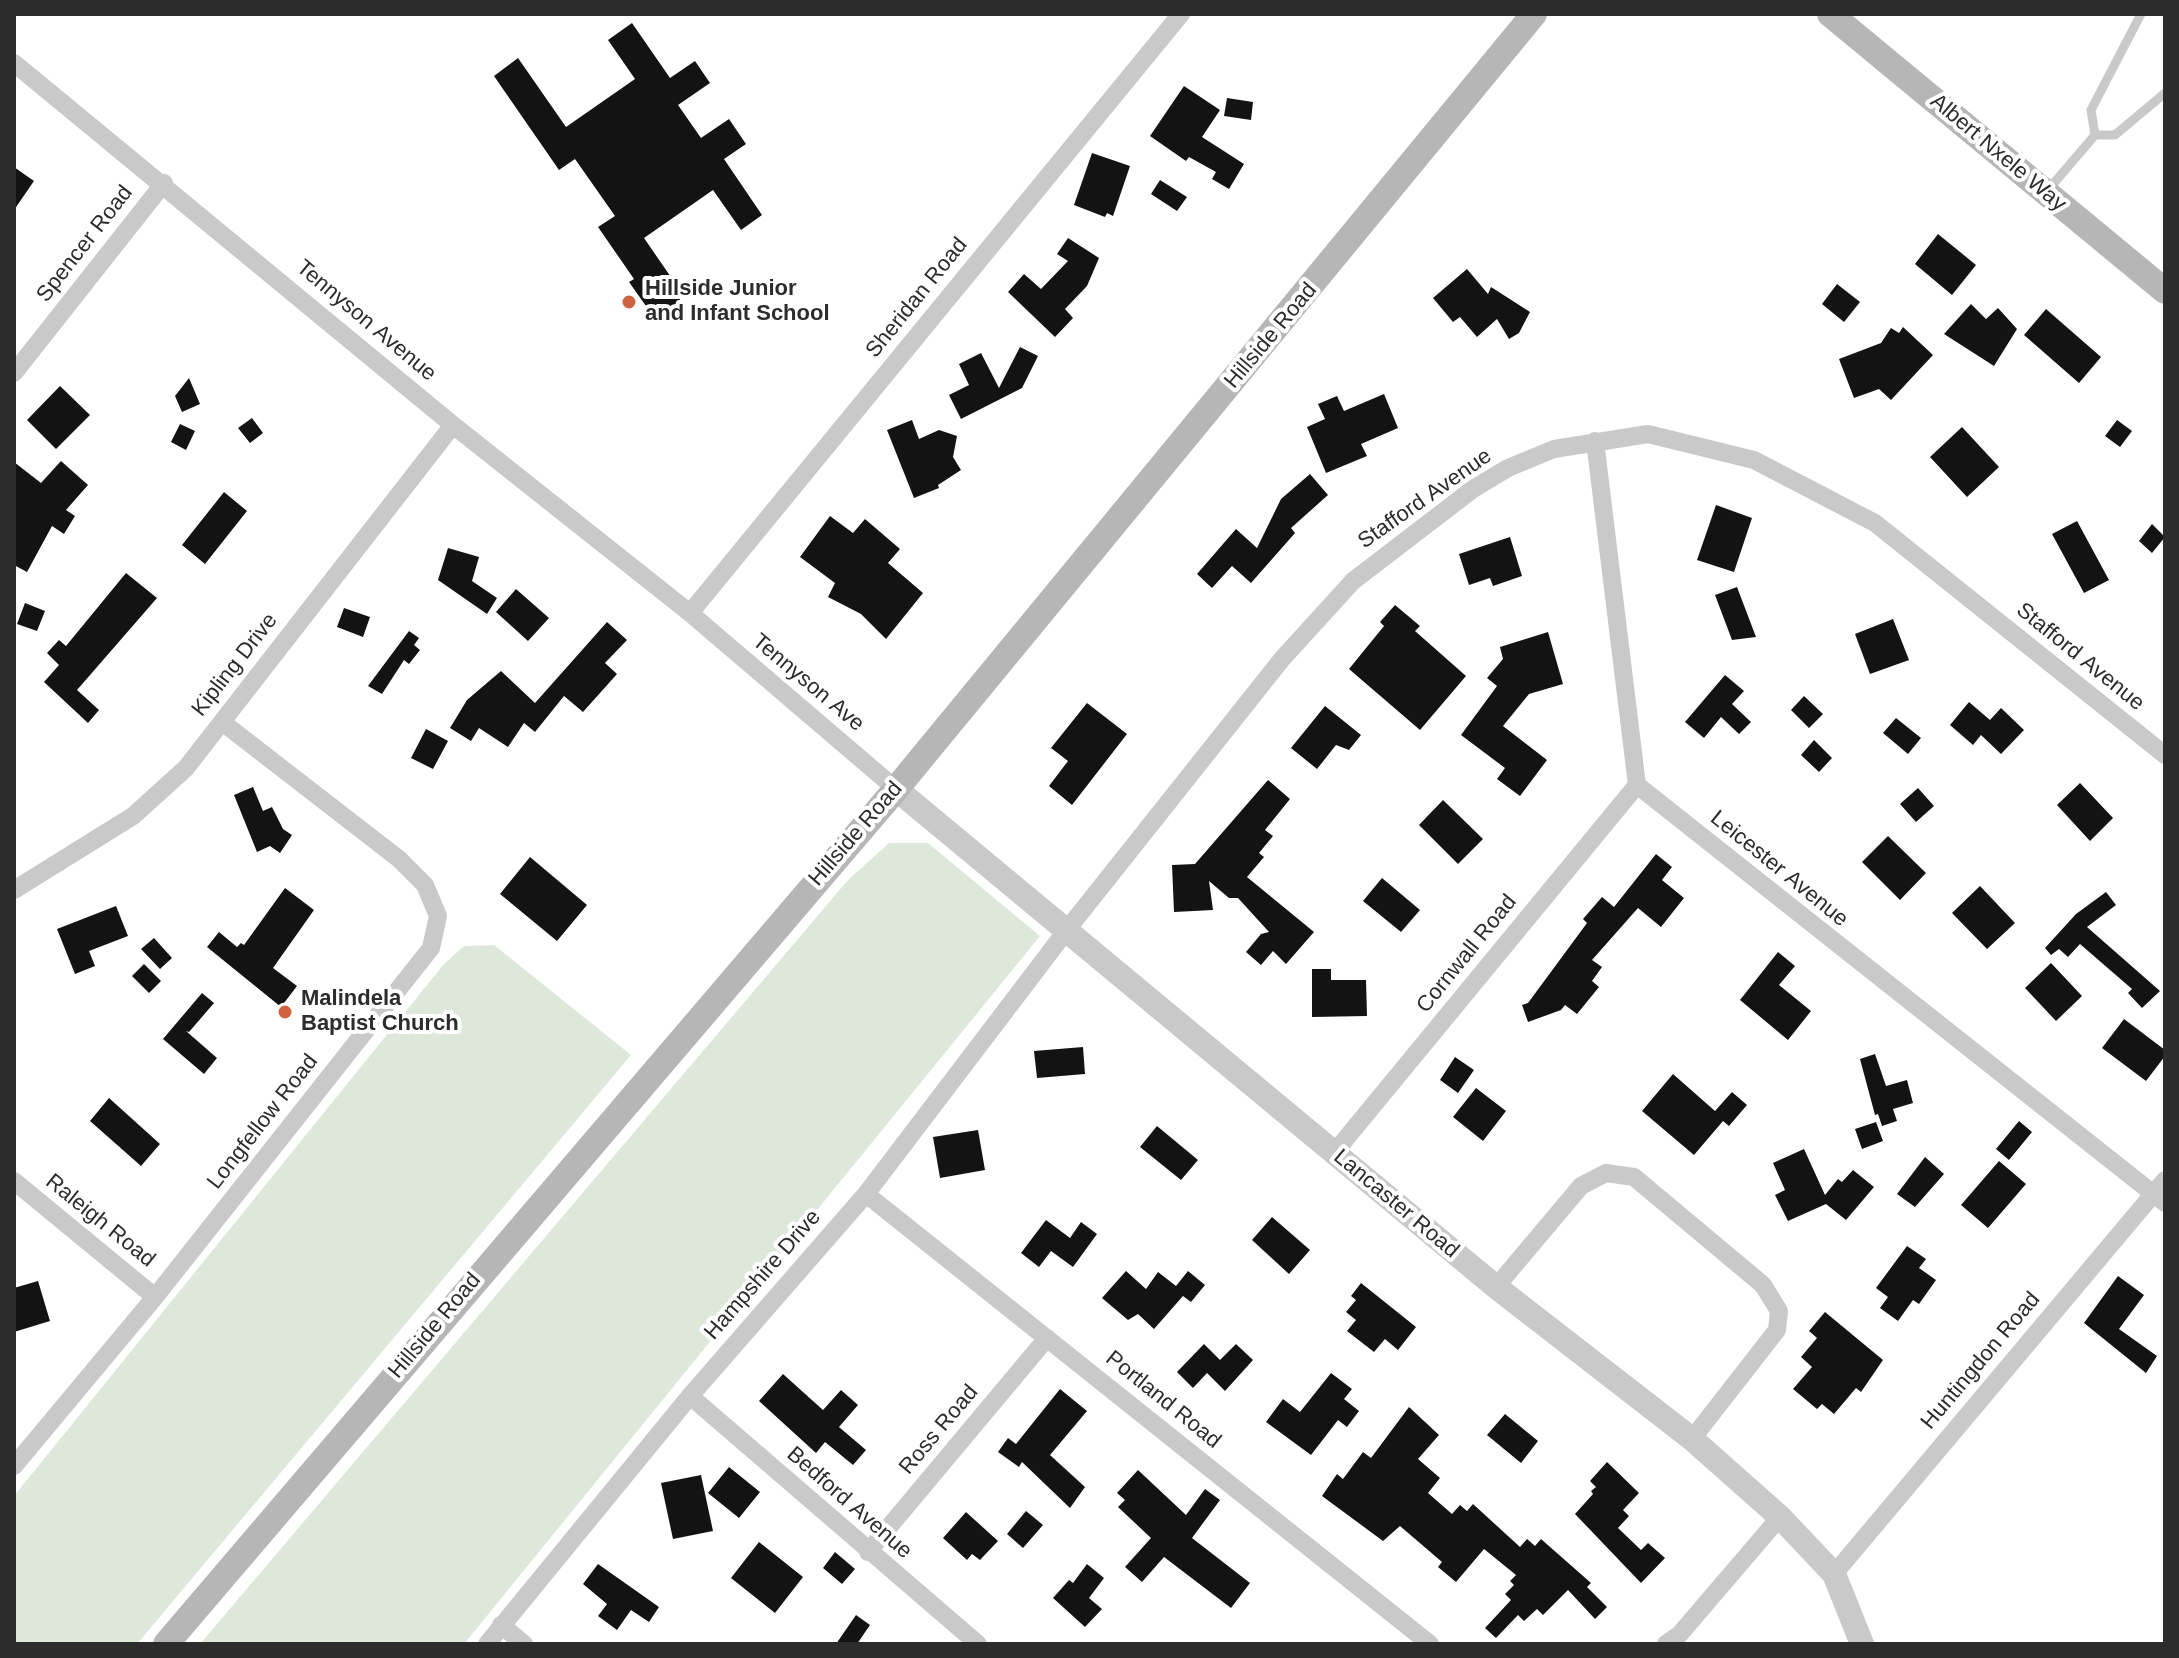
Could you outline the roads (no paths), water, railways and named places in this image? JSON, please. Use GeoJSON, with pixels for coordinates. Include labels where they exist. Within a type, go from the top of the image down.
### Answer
{"type":"FeatureCollection","features":[{"type":"Feature","properties":{"kind":"main road","name":"Hillside Road"},"geometry":{"type":"LineString","coordinates":[[166,1644],[896,789],[1534,14]]}},
{"type":"Feature","properties":{"kind":"main road","name":"Albert Nxele Way"},"geometry":{"type":"LineString","coordinates":[[1830,14],[2045,192],[2162,282]]}},
{"type":"Feature","properties":{"kind":"street","name":"Sheridan Road"},"geometry":{"type":"LineString","coordinates":[[690,613],[1181,14]]}},
{"type":"Feature","properties":{"kind":"street","name":"Tennyson Avenue"},"geometry":{"type":"LineString","coordinates":[[14,63],[164,183],[453,425],[690,613]]}},
{"type":"Feature","properties":{"kind":"street","name":"Spencer Road"},"geometry":{"type":"LineString","coordinates":[[14,373],[164,183]]}},
{"type":"Feature","properties":{"kind":"street","name":"Kipling Drive"},"geometry":{"type":"LineString","coordinates":[[14,890],[133,816],[186,768],[453,425]]}},
{"type":"Feature","properties":{"kind":"street","name":"Stafford Avenue"},"geometry":{"type":"LineString","coordinates":[[1066,931],[1282,659],[1353,581],[1461,497],[1508,468],[1554,449],[1595,441],[1648,434],[1707,446],[1754,460],[1875,523],[2165,755]]}},
{"type":"Feature","properties":{"kind":"street"},"geometry":{"type":"LineString","coordinates":[[1595,441],[1637,785]]}},
{"type":"Feature","properties":{"kind":"street","name":"Tennyson Ave"},"geometry":{"type":"LineString","coordinates":[[690,613],[896,789]]}},
{"type":"Feature","properties":{"kind":"street","name":"Longfellow Road"},"geometry":{"type":"LineString","coordinates":[[14,1466],[155,1297],[431,948],[438,916],[425,885],[399,859],[222,722]]}},
{"type":"Feature","properties":{"kind":"street","name":"Cornwall Road"},"geometry":{"type":"LineString","coordinates":[[1334,1153],[1637,785]]}},
{"type":"Feature","properties":{"kind":"street","name":"Leicester Avenue"},"geometry":{"type":"LineString","coordinates":[[1637,785],[2161,1192]]}},
{"type":"Feature","properties":{"kind":"street","name":"Lancaster Road"},"geometry":{"type":"LineString","coordinates":[[896,789],[1496,1287],[1692,1439],[1780,1517],[1834,1574],[1862,1644]]}},
{"type":"Feature","properties":{"kind":"street","name":"Hampshire Drive"},"geometry":{"type":"LineString","coordinates":[[487,1644],[690,1396],[866,1194],[1066,931]]}},
{"type":"Feature","properties":{"kind":"street"},"geometry":{"type":"LineString","coordinates":[[1496,1287],[1581,1186],[1606,1173],[1634,1177],[1763,1285],[1779,1311],[1777,1330],[1692,1439]]}},
{"type":"Feature","properties":{"kind":"street","name":"Raleigh Road"},"geometry":{"type":"LineString","coordinates":[[14,1181],[155,1297]]}},
{"type":"Feature","properties":{"kind":"street","name":"Huntingdon Road"},"geometry":{"type":"LineString","coordinates":[[1834,1574],[2161,1192]]}},
{"type":"Feature","properties":{"kind":"street","name":"Portland Road"},"geometry":{"type":"LineString","coordinates":[[866,1194],[1430,1644]]}},
{"type":"Feature","properties":{"kind":"street","name":"Ross Road"},"geometry":{"type":"LineString","coordinates":[[868,1552],[1047,1338]]}},
{"type":"Feature","properties":{"kind":"street","name":"Bedford Avenue"},"geometry":{"type":"LineString","coordinates":[[690,1396],[978,1644]]}},
{"type":"Feature","properties":{"kind":"street"},"geometry":{"type":"LineString","coordinates":[[1666,1644],[1679,1635],[1780,1517]]}},
{"type":"Feature","properties":{"kind":"street"},"geometry":{"type":"LineString","coordinates":[[501,1625],[524,1644]]}},
{"type":"Feature","properties":{"kind":"lane"},"geometry":{"type":"LineString","coordinates":[[2095,135],[2091,110],[2141,14]]}},
{"type":"Feature","properties":{"kind":"lane"},"geometry":{"type":"LineString","coordinates":[[2045,192],[2095,135],[2115,135],[2165,93]]}},
{"type":"Feature","properties":{"kind":"place","name":"Hillside Junior and Infant School"},"geometry":{"type":"Point","coordinates":[629,302]}},
{"type":"Feature","properties":{"kind":"place","name":"Malindela Baptist Church"},"geometry":{"type":"Point","coordinates":[285,1012]}}]}
